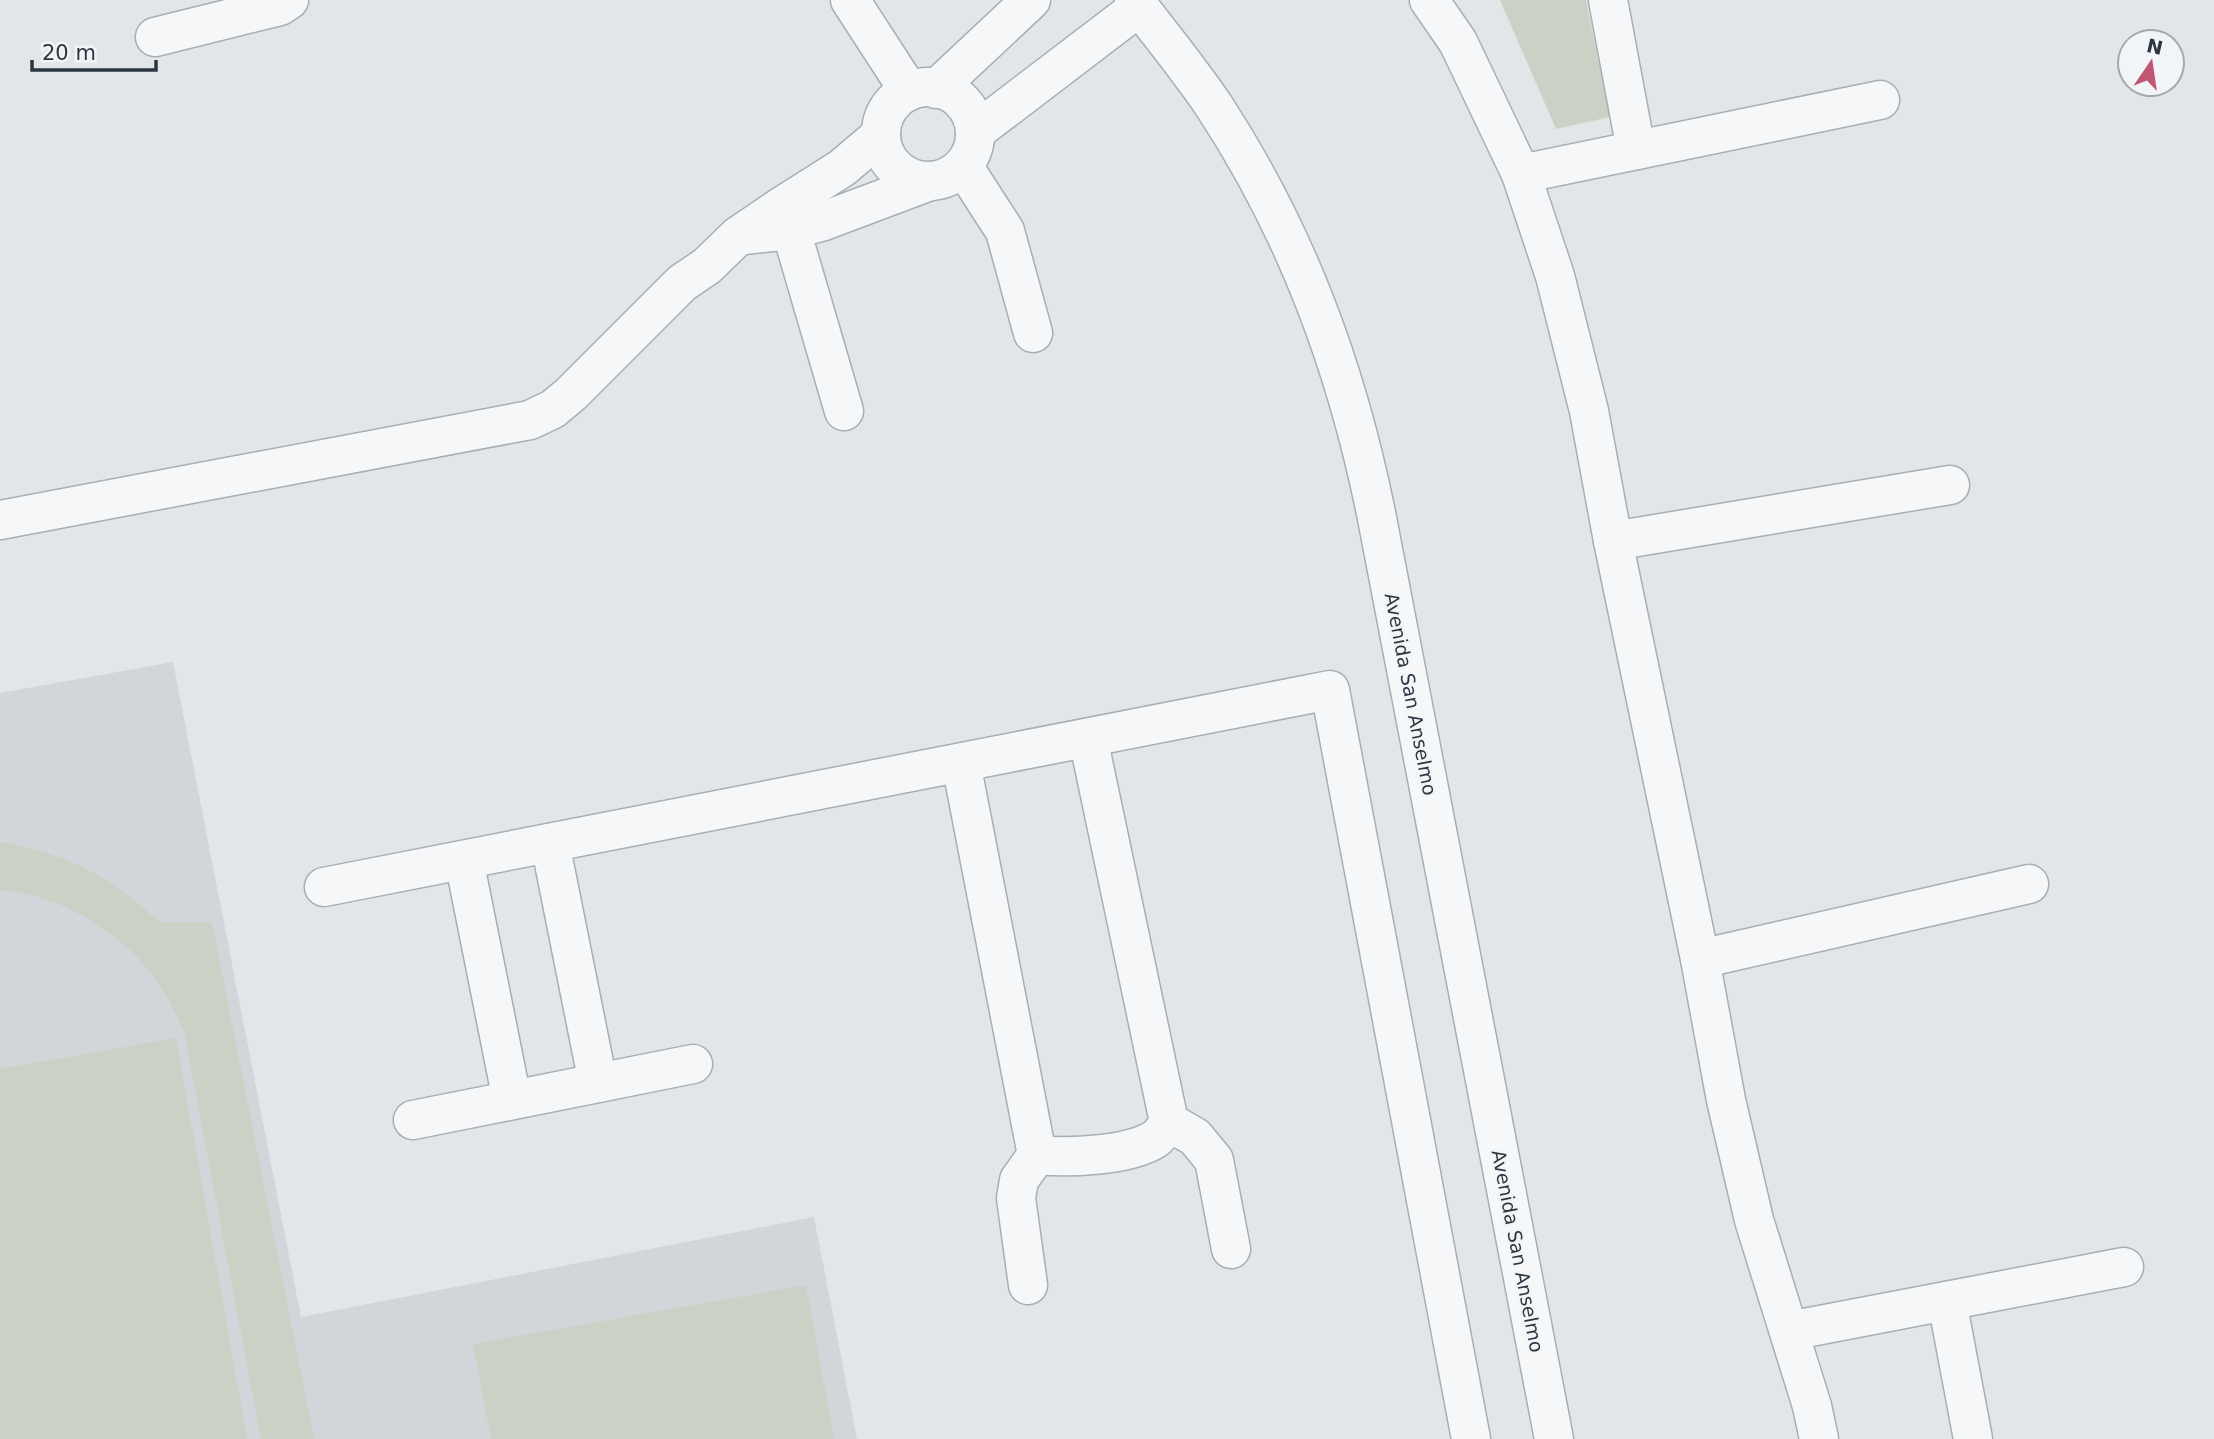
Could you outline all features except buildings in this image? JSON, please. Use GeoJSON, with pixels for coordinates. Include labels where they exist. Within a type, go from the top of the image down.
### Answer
{"type":"FeatureCollection","features":[{"type":"Feature","properties":{"kind":"street"},"geometry":{"type":"LineString","coordinates":[[155,37],[280,6],[289,0]]}},
{"type":"Feature","properties":{"kind":"street"},"geometry":{"type":"LineString","coordinates":[[850,0],[923,90],[961,99],[971,114],[956,160]]}},
{"type":"Feature","properties":{"kind":"street"},"geometry":{"type":"LineString","coordinates":[[956,160],[912,177],[896,168],[885,153],[881,135],[884,117],[894,101],[923,90],[1031,0]]}},
{"type":"Feature","properties":{"kind":"street"},"geometry":{"type":"LineString","coordinates":[[1429,0],[1458,42],[1521,174],[1555,276],[1589,411],[1726,1100],[1754,1220],[1812,1406],[1819,1439]]}},
{"type":"Feature","properties":{"kind":"street"},"geometry":{"type":"LineString","coordinates":[[1608,0],[1636,150]]}},
{"type":"Feature","properties":{"kind":"street"},"geometry":{"type":"LineString","coordinates":[[738,236],[791,230],[841,215],[956,160],[1136,3]]}},
{"type":"Feature","properties":{"kind":"street","name":"Avenida San Anselmo"},"geometry":{"type":"LineString","coordinates":[[1136,3],[1175,51],[1214,107],[1279,220],[1324,323],[1348,393],[1376,513],[1554,1439]]}},
{"type":"Feature","properties":{"kind":"street"},"geometry":{"type":"LineString","coordinates":[[1521,174],[1880,100]]}},
{"type":"Feature","properties":{"kind":"street"},"geometry":{"type":"LineString","coordinates":[[0,520],[530,420],[552,409],[571,394],[682,284],[707,266],[738,236],[842,168],[881,135]]}},
{"type":"Feature","properties":{"kind":"street"},"geometry":{"type":"LineString","coordinates":[[956,160],[1005,231],[1032,333]]}},
{"type":"Feature","properties":{"kind":"street"},"geometry":{"type":"LineString","coordinates":[[791,230],[844,411]]}},
{"type":"Feature","properties":{"kind":"street"},"geometry":{"type":"LineString","coordinates":[[1613,541],[1950,485]]}},
{"type":"Feature","properties":{"kind":"street"},"geometry":{"type":"LineString","coordinates":[[324,887],[1330,690],[1471,1439]]}},
{"type":"Feature","properties":{"kind":"street"},"geometry":{"type":"LineString","coordinates":[[1037,1155],[1061,1158],[1088,1156],[1143,1146],[1158,1137],[1169,1122],[1088,738]]}},
{"type":"Feature","properties":{"kind":"street"},"geometry":{"type":"LineString","coordinates":[[961,763],[1037,1155],[1019,1180],[1016,1198],[1028,1284]]}},
{"type":"Feature","properties":{"kind":"street"},"geometry":{"type":"LineString","coordinates":[[550,843],[598,1083]]}},
{"type":"Feature","properties":{"kind":"street"},"geometry":{"type":"LineString","coordinates":[[464,860],[512,1100]]}},
{"type":"Feature","properties":{"kind":"street"},"geometry":{"type":"LineString","coordinates":[[1700,959],[2029,884]]}},
{"type":"Feature","properties":{"kind":"street"},"geometry":{"type":"LineString","coordinates":[[412,1120],[693,1064]]}},
{"type":"Feature","properties":{"kind":"street"},"geometry":{"type":"LineString","coordinates":[[1169,1122],[1195,1136],[1214,1160],[1231,1249]]}},
{"type":"Feature","properties":{"kind":"street"},"geometry":{"type":"LineString","coordinates":[[1788,1331],[2124,1266]]}},
{"type":"Feature","properties":{"kind":"street"},"geometry":{"type":"LineString","coordinates":[[1947,1301],[1973,1439]]}},
{"type":"Feature","properties":{"kind":"shaded area"},"geometry":{"type":"Polygon","coordinates":[[[1500,0],[1586,0],[1610,117],[1556,129],[1500,0]]]}},
{"type":"Feature","properties":{"kind":"shaded area"},"geometry":{"type":"Polygon","coordinates":[[[173,662],[301,1317],[814,1217],[857,1439],[0,1439],[0,693],[173,662]]]}},
{"type":"Feature","properties":{"kind":"shaded area"},"geometry":{"type":"Polygon","coordinates":[[[0,842],[46,853],[86,869],[123,891],[159,922],[212,922],[314,1439],[261,1439],[184,1031],[169,1001],[138,958],[104,929],[64,906],[43,898],[0,890],[0,842]]]}},
{"type":"Feature","properties":{"kind":"shaded area"},"geometry":{"type":"Polygon","coordinates":[[[176,1038],[247,1439],[0,1439],[0,1069],[176,1038]]]}},
{"type":"Feature","properties":{"kind":"shaded area"},"geometry":{"type":"Polygon","coordinates":[[[806,1285],[834,1439],[491,1439],[473,1344],[806,1285]]]}}]}
